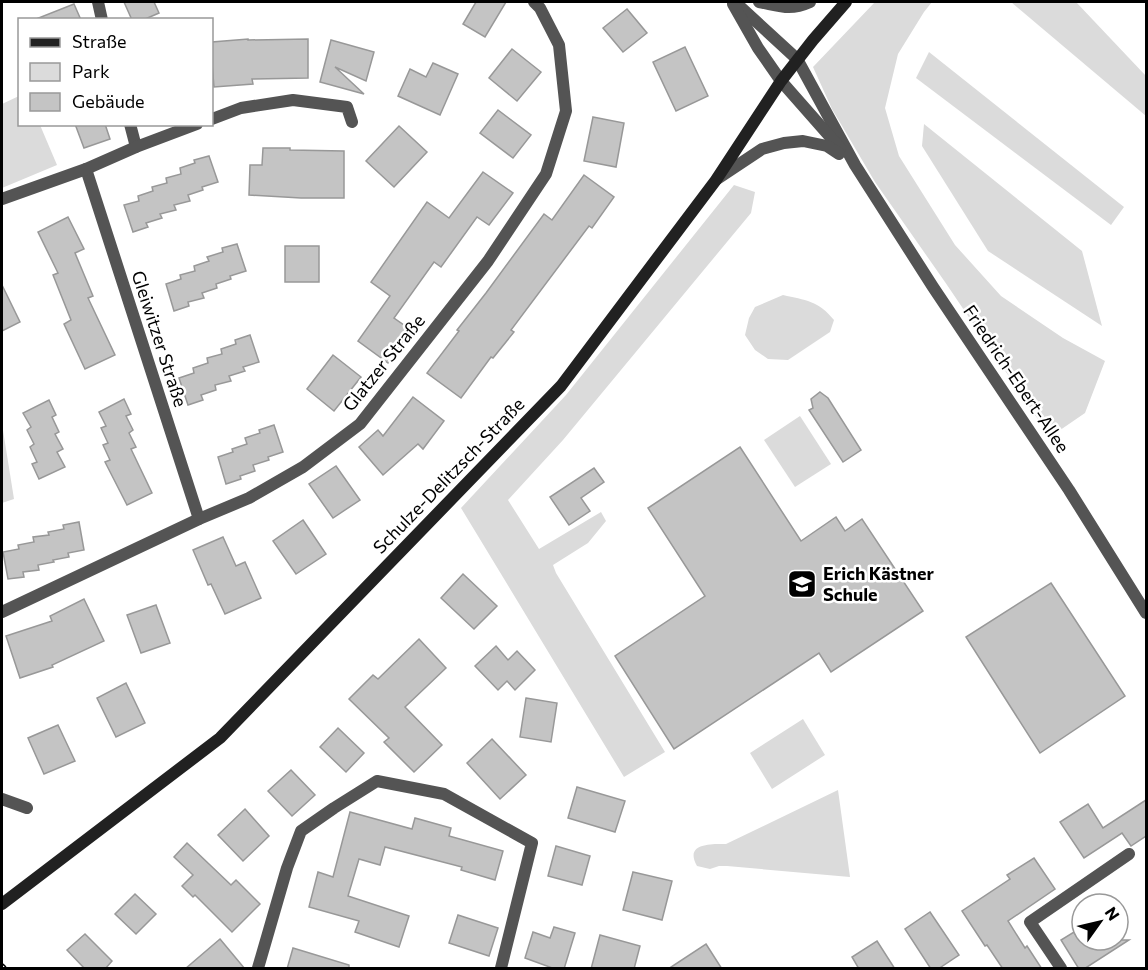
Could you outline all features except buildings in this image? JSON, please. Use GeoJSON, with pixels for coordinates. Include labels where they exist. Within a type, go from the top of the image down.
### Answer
{"type":"FeatureCollection","features":[{"type":"Feature","properties":{"kind":"main road","name":"Schulze-Delitzsch-Straße"},"geometry":{"type":"LineString","coordinates":[[2,904],[220,738],[561,386],[716,180],[797,59],[846,2]]}},
{"type":"Feature","properties":{"kind":"street"},"geometry":{"type":"LineString","coordinates":[[98,2],[102,18]]}},
{"type":"Feature","properties":{"kind":"street","name":"Glatzer Straße"},"geometry":{"type":"LineString","coordinates":[[2,612],[199,519],[249,498],[303,467],[360,424],[488,261],[546,174],[566,111],[559,45],[540,8],[534,2]]}},
{"type":"Feature","properties":{"kind":"street"},"geometry":{"type":"LineString","coordinates":[[733,2],[797,59],[855,165]]}},
{"type":"Feature","properties":{"kind":"street"},"geometry":{"type":"LineString","coordinates":[[733,2],[758,48],[781,81],[855,165]]}},
{"type":"Feature","properties":{"kind":"street"},"geometry":{"type":"LineString","coordinates":[[759,2],[789,8],[810,2]]}},
{"type":"Feature","properties":{"kind":"street"},"geometry":{"type":"LineString","coordinates":[[213,119],[241,108],[293,100],[347,106],[352,122]]}},
{"type":"Feature","properties":{"kind":"street"},"geometry":{"type":"LineString","coordinates":[[131,126],[136,147]]}},
{"type":"Feature","properties":{"kind":"street"},"geometry":{"type":"LineString","coordinates":[[2,200],[192,126]]}},
{"type":"Feature","properties":{"kind":"street"},"geometry":{"type":"LineString","coordinates":[[716,180],[762,149],[784,143],[803,141],[827,146],[855,165]]}},
{"type":"Feature","properties":{"kind":"street","name":"Friedrich-Ebert-Allee"},"geometry":{"type":"LineString","coordinates":[[855,165],[933,287],[1069,490],[1146,614]]}},
{"type":"Feature","properties":{"kind":"street","name":"Gleiwitzer Straße"},"geometry":{"type":"LineString","coordinates":[[86,169],[199,519]]}},
{"type":"Feature","properties":{"kind":"street"},"geometry":{"type":"LineString","coordinates":[[258,969],[287,868],[301,831],[377,781],[444,794],[532,843],[501,969]]}},
{"type":"Feature","properties":{"kind":"street"},"geometry":{"type":"LineString","coordinates":[[2,799],[27,808]]}},
{"type":"Feature","properties":{"kind":"street"},"geometry":{"type":"LineString","coordinates":[[1061,969],[1030,922],[1129,854]]}},
{"type":"Feature","properties":{"kind":"green space"},"geometry":{"type":"Polygon","coordinates":[[[875,2],[932,2],[898,54],[885,108],[899,156],[955,245],[1001,296],[1063,338],[1105,361],[1085,413],[1050,437],[875,182],[832,109],[813,67],[875,2]]]}},
{"type":"Feature","properties":{"kind":"green space"},"geometry":{"type":"Polygon","coordinates":[[[1011,2],[1076,2],[1146,76],[1146,116],[1011,2]]]}},
{"type":"Feature","properties":{"kind":"green space"},"geometry":{"type":"Polygon","coordinates":[[[929,52],[1124,207],[1111,225],[916,78],[929,52]]]}},
{"type":"Feature","properties":{"kind":"green space"},"geometry":{"type":"Polygon","coordinates":[[[18,96],[18,126],[40,126],[57,165],[2,188],[2,104],[18,96]]]}},
{"type":"Feature","properties":{"kind":"green space"},"geometry":{"type":"Polygon","coordinates":[[[924,124],[1082,251],[1102,326],[988,251],[922,146],[924,124]]]}},
{"type":"Feature","properties":{"kind":"green space"},"geometry":{"type":"Polygon","coordinates":[[[734,185],[755,192],[751,213],[563,440],[508,500],[539,549],[601,512],[606,521],[588,543],[553,565],[665,752],[624,777],[461,508],[566,395],[734,185]]]}},
{"type":"Feature","properties":{"kind":"green space"},"geometry":{"type":"Polygon","coordinates":[[[783,295],[817,305],[834,320],[830,332],[788,360],[768,359],[755,350],[745,335],[749,318],[755,307],[783,295]]]}},
{"type":"Feature","properties":{"kind":"green space"},"geometry":{"type":"Polygon","coordinates":[[[800,416],[831,464],[795,487],[764,440],[800,416]]]}},
{"type":"Feature","properties":{"kind":"green space"},"geometry":{"type":"Polygon","coordinates":[[[2,424],[14,499],[2,503],[2,424]]]}},
{"type":"Feature","properties":{"kind":"green space"},"geometry":{"type":"Polygon","coordinates":[[[803,719],[825,755],[772,789],[750,753],[803,719]]]}},
{"type":"Feature","properties":{"kind":"green space"},"geometry":{"type":"Polygon","coordinates":[[[838,790],[850,877],[727,866],[710,869],[697,866],[694,853],[701,846],[726,844],[838,790]]]}},
{"type":"Feature","properties":{"kind":"place","name":"Erich Kästner Schule"},"geometry":{"type":"Point","coordinates":[802,584]}}]}
